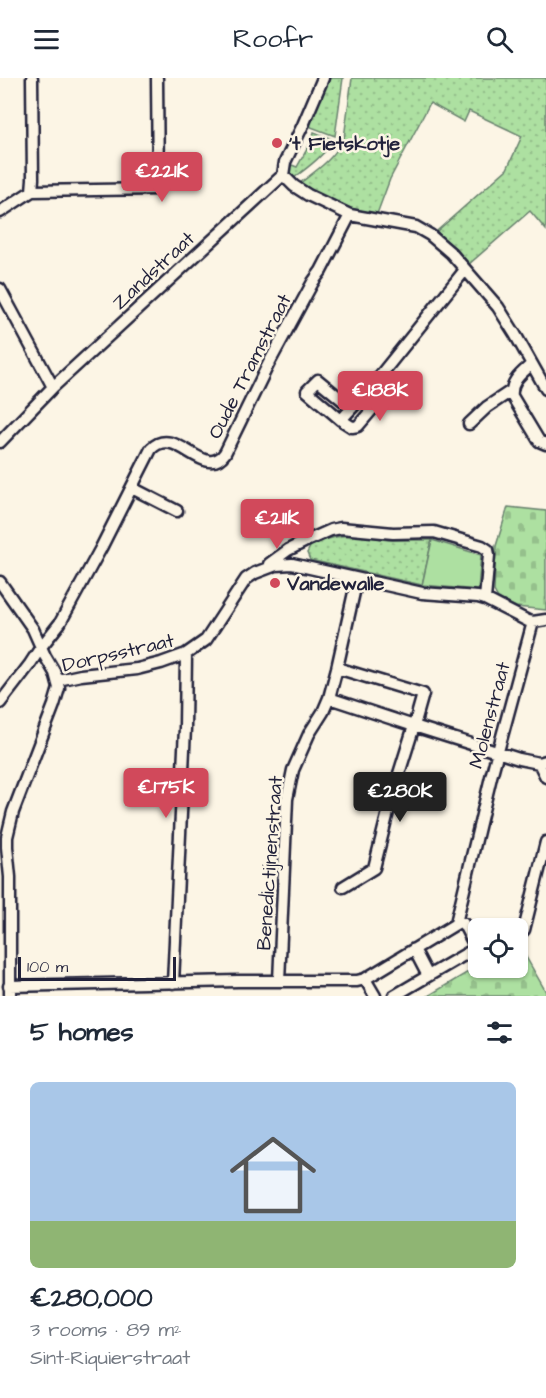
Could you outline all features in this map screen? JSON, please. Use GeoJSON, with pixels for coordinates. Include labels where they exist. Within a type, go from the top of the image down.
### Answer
{"type":"FeatureCollection","features":[{"type":"Feature","properties":{"kind":"street"},"geometry":{"type":"LineString","coordinates":[[32,191],[33,78]]}},
{"type":"Feature","properties":{"kind":"street"},"geometry":{"type":"LineString","coordinates":[[0,212],[32,191],[158,189],[157,78]]}},
{"type":"Feature","properties":{"kind":"street","name":"Zandstraat"},"geometry":{"type":"LineString","coordinates":[[0,442],[53,387],[283,175],[285,162],[323,78]]}},
{"type":"Feature","properties":{"kind":"street"},"geometry":{"type":"LineString","coordinates":[[283,175],[308,195],[350,215],[416,227],[442,245],[498,307],[546,389]]}},
{"type":"Feature","properties":{"kind":"street","name":"Oude Tramstraat"},"geometry":{"type":"LineString","coordinates":[[0,703],[60,623],[151,450],[160,442],[167,442],[205,461],[217,461],[222,458],[268,365],[350,215]]}},
{"type":"Feature","properties":{"kind":"street"},"geometry":{"type":"LineString","coordinates":[[341,420],[371,387],[465,270]]}},
{"type":"Feature","properties":{"kind":"street"},"geometry":{"type":"LineString","coordinates":[[0,289],[53,387]]}},
{"type":"Feature","properties":{"kind":"street"},"geometry":{"type":"LineString","coordinates":[[531,364],[514,381],[511,391],[539,441],[546,444]]}},
{"type":"Feature","properties":{"kind":"street"},"geometry":{"type":"LineString","coordinates":[[352,408],[318,380],[308,391],[352,427],[358,426],[381,399],[380,394],[371,387]]}},
{"type":"Feature","properties":{"kind":"street"},"geometry":{"type":"LineString","coordinates":[[470,424],[487,406],[511,391]]}},
{"type":"Feature","properties":{"kind":"street"},"geometry":{"type":"LineString","coordinates":[[132,488],[177,511]]}},
{"type":"Feature","properties":{"kind":"street"},"geometry":{"type":"LineString","coordinates":[[262,570],[288,550],[331,530],[434,532],[483,546],[488,550],[485,599]]}},
{"type":"Feature","properties":{"kind":"street","name":"Dorpsstraat"},"geometry":{"type":"LineString","coordinates":[[9,991],[10,887],[4,862],[9,826],[57,695],[59,688],[57,680],[137,669],[186,654],[206,640],[243,581],[276,565],[292,564],[423,593],[478,597],[533,622]]}},
{"type":"Feature","properties":{"kind":"street","name":"Benedictijnenstraat"},"geometry":{"type":"LineString","coordinates":[[279,981],[288,799],[291,780],[301,751],[329,698],[357,579]]}},
{"type":"Feature","properties":{"kind":"street"},"geometry":{"type":"LineString","coordinates":[[0,582],[33,629],[57,680]]}},
{"type":"Feature","properties":{"kind":"street"},"geometry":{"type":"LineString","coordinates":[[533,622],[546,620]]}},
{"type":"Feature","properties":{"kind":"street","name":"Molenstraat"},"geometry":{"type":"LineString","coordinates":[[456,922],[533,622]]}},
{"type":"Feature","properties":{"kind":"street"},"geometry":{"type":"LineString","coordinates":[[173,983],[184,751],[186,654]]}},
{"type":"Feature","properties":{"kind":"street"},"geometry":{"type":"LineString","coordinates":[[337,668],[423,694],[392,796],[374,868],[343,887]]}},
{"type":"Feature","properties":{"kind":"street"},"geometry":{"type":"LineString","coordinates":[[329,698],[519,759],[542,762],[546,777]]}},
{"type":"Feature","properties":{"kind":"street"},"geometry":{"type":"LineString","coordinates":[[527,918],[546,842]]}},
{"type":"Feature","properties":{"kind":"street"},"geometry":{"type":"LineString","coordinates":[[9,991],[173,983],[357,981],[365,979],[414,950],[456,922],[463,923],[473,941],[474,947],[471,951],[394,996]]}},
{"type":"Feature","properties":{"kind":"street"},"geometry":{"type":"LineString","coordinates":[[414,950],[428,976]]}},
{"type":"Feature","properties":{"kind":"street"},"geometry":{"type":"LineString","coordinates":[[365,979],[375,996]]}},
{"type":"Feature","properties":{"kind":"green space"},"geometry":{"type":"Polygon","coordinates":[[[328,78],[343,78],[335,136],[311,127],[310,123],[328,78]]]}},
{"type":"Feature","properties":{"kind":"green space"},"geometry":{"type":"Polygon","coordinates":[[[352,78],[546,78],[546,230],[530,211],[468,265],[440,236],[437,231],[507,169],[522,136],[469,111],[464,122],[430,103],[390,179],[377,214],[350,208],[300,183],[330,158],[344,138],[352,78]]]}},
{"type":"Feature","properties":{"kind":"green space"},"geometry":{"type":"Polygon","coordinates":[[[314,132],[332,139],[332,143],[319,158],[294,178],[290,174],[289,164],[297,167],[314,132]]]}},
{"type":"Feature","properties":{"kind":"green space"},"geometry":{"type":"Polygon","coordinates":[[[508,507],[546,511],[546,610],[516,607],[498,598],[494,591],[496,546],[508,507]]]}},
{"type":"Feature","properties":{"kind":"green space"},"geometry":{"type":"Polygon","coordinates":[[[360,535],[388,540],[432,540],[422,585],[310,560],[307,553],[312,543],[340,536],[360,535]]]}},
{"type":"Feature","properties":{"kind":"green space"},"geometry":{"type":"Polygon","coordinates":[[[432,540],[481,555],[478,590],[422,585],[432,540]]]}},
{"type":"Feature","properties":{"kind":"green space"},"geometry":{"type":"Polygon","coordinates":[[[528,960],[546,992],[546,996],[428,996],[468,972],[468,978],[528,978],[528,960]]]}},
{"type":"Feature","properties":{"kind":"place","name":"'t Fietskotje"},"geometry":{"type":"Point","coordinates":[277,143]}},
{"type":"Feature","properties":{"kind":"place","name":"Vandewalle"},"geometry":{"type":"Point","coordinates":[275,583]}}]}
